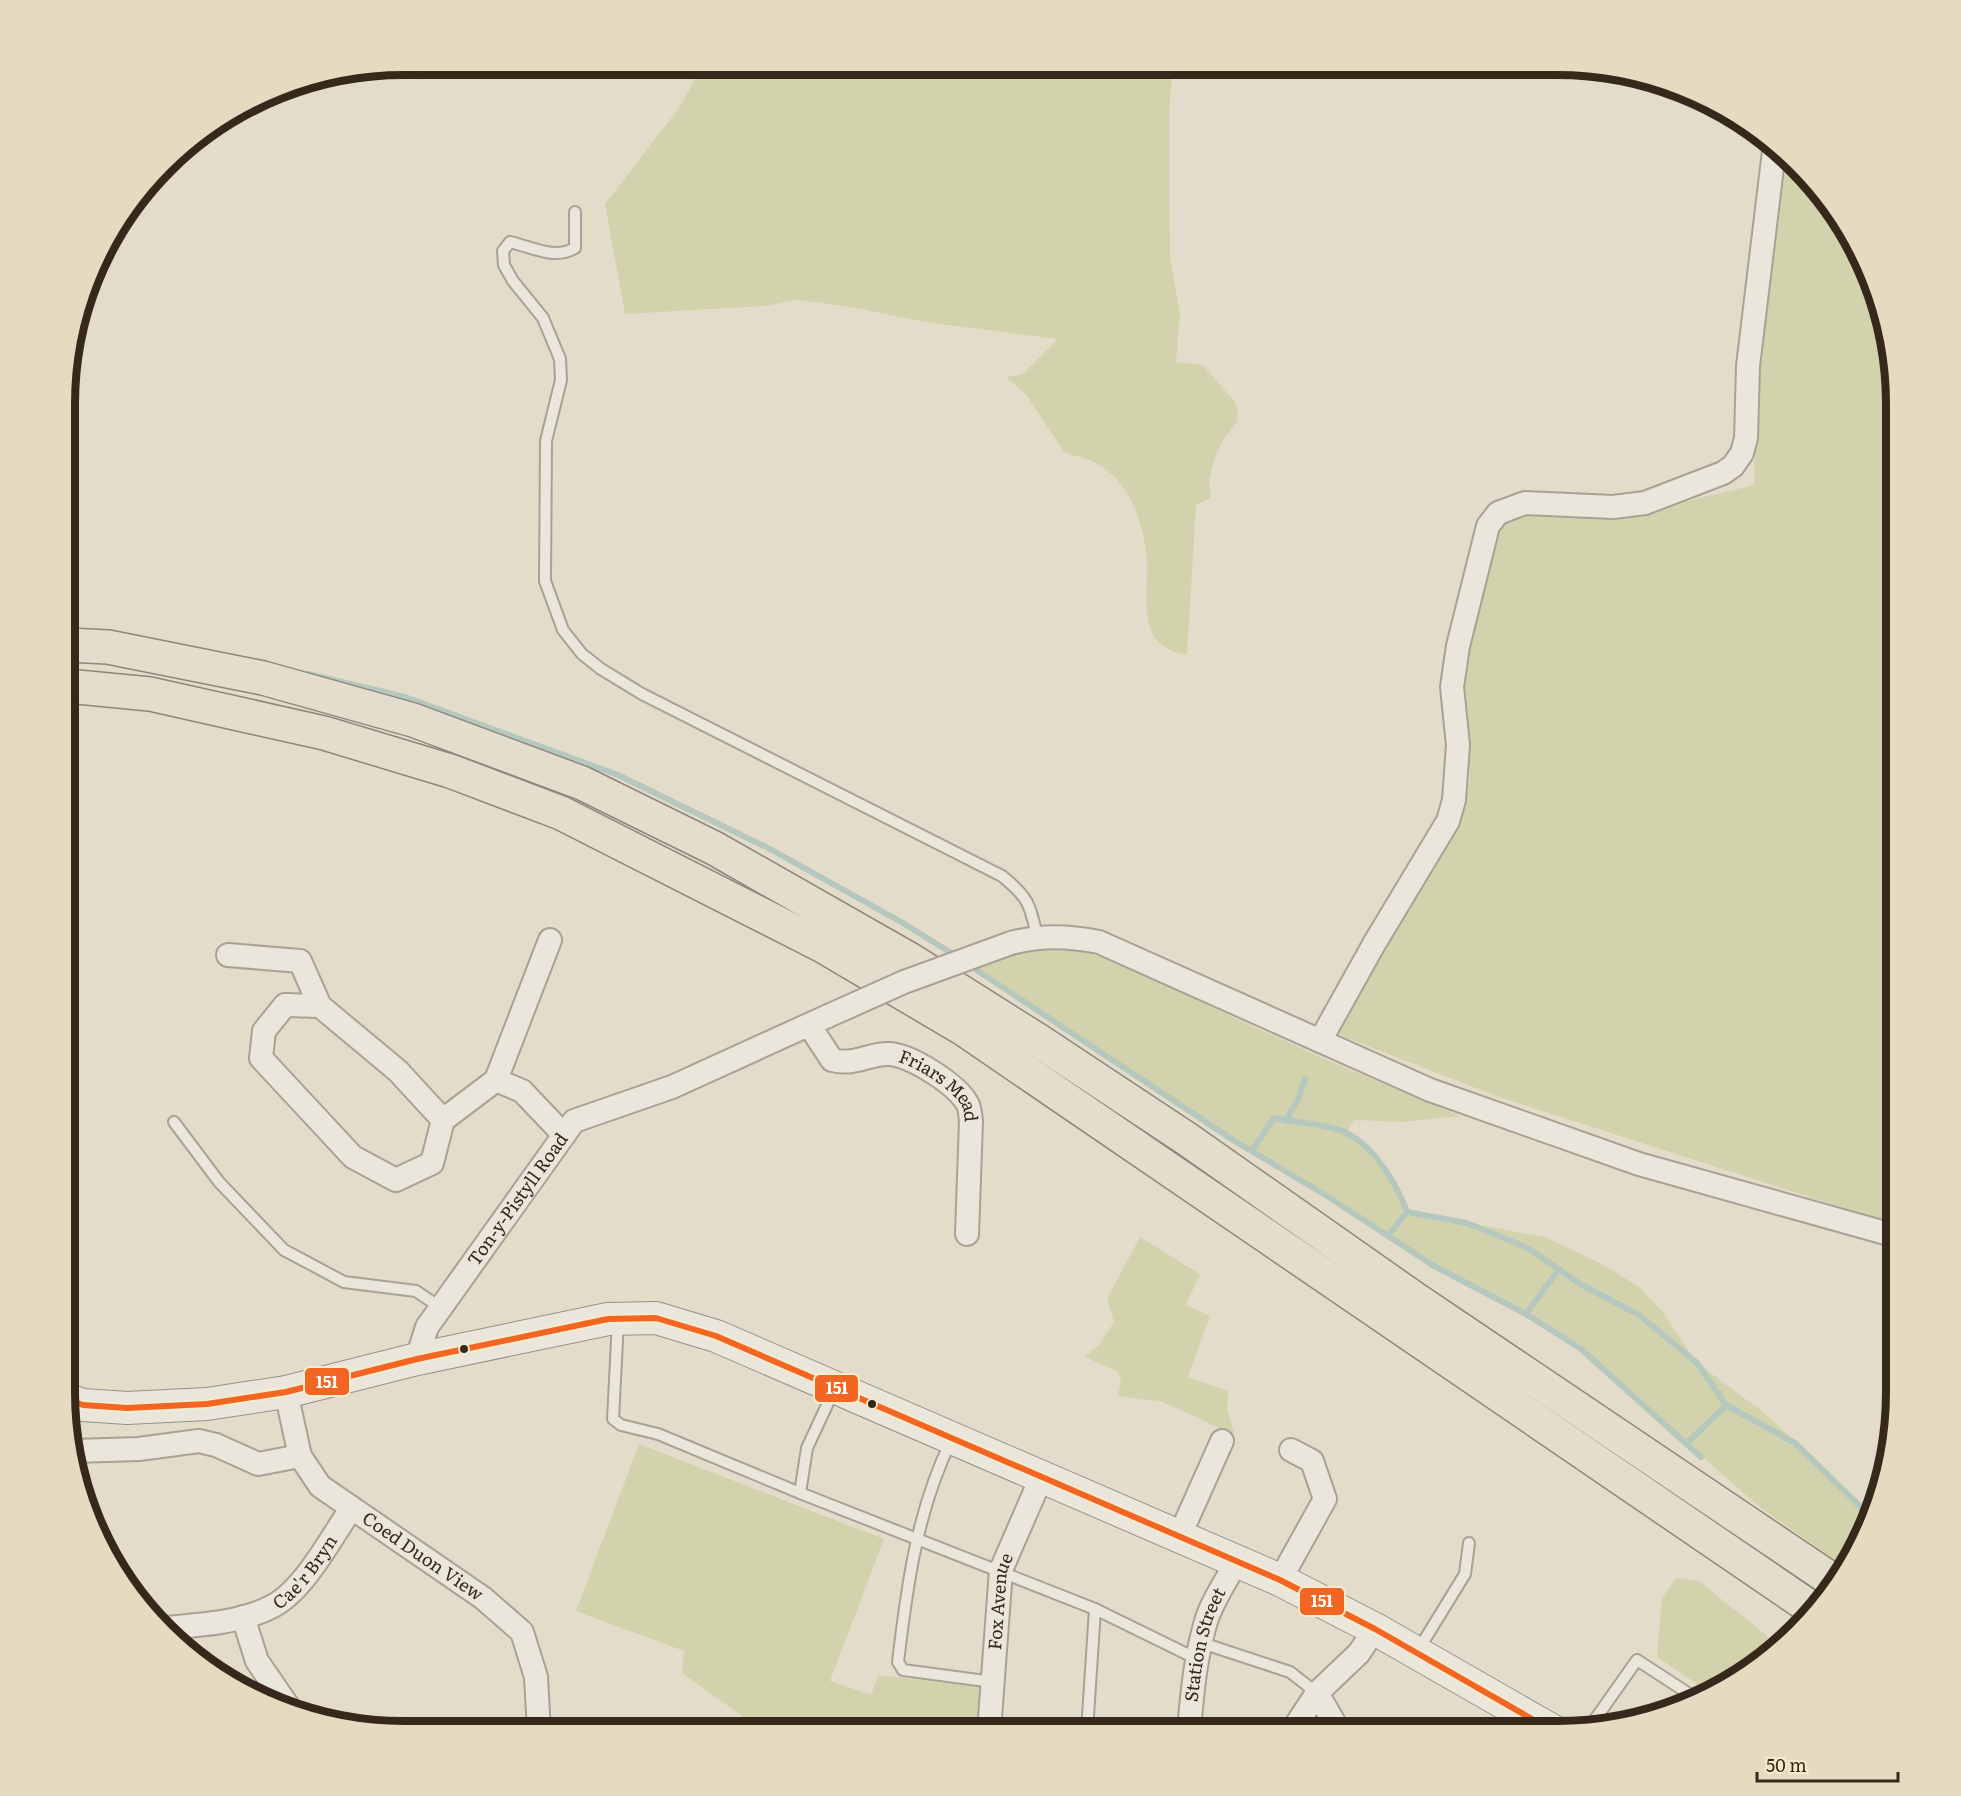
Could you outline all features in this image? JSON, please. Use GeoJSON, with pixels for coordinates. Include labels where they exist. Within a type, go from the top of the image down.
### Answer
{"type":"FeatureCollection","features":[{"type":"Feature","properties":{"kind":"main road"},"geometry":{"type":"LineString","coordinates":[[75,645],[108,647],[263,678],[413,720],[582,783],[714,848],[899,953],[1039,1041],[1187,1139],[1415,1299],[1829,1578]]}},
{"type":"Feature","properties":{"kind":"main road"},"geometry":{"type":"LineString","coordinates":[[75,687],[150,694],[324,733],[450,771],[561,813],[823,946],[962,1028],[1807,1605]]}},
{"type":"Feature","properties":{"kind":"street"},"geometry":{"type":"LineString","coordinates":[[1320,1041],[1374,944],[1448,821],[1454,800],[1458,745],[1452,687],[1458,646],[1488,526],[1498,513],[1524,503],[1613,507],[1645,503],[1723,474],[1742,453],[1746,438],[1748,366],[1773,156]]}},
{"type":"Feature","properties":{"kind":"street","name":"Ton-y-Pistyll Road"},"geometry":{"type":"LineString","coordinates":[[417,1359],[427,1327],[574,1121],[672,1087],[904,982],[1011,943],[1037,936],[1070,936],[1099,942],[1430,1090],[1639,1164],[1886,1233]]}},
{"type":"Feature","properties":{"kind":"street"},"geometry":{"type":"LineString","coordinates":[[320,1006],[285,1005],[264,1031],[261,1058],[353,1157],[396,1180],[432,1163],[443,1120],[496,1080],[550,940]]}},
{"type":"Feature","properties":{"kind":"street"},"geometry":{"type":"LineString","coordinates":[[228,955],[300,961],[320,1006],[398,1071],[443,1120]]}},
{"type":"Feature","properties":{"kind":"street","name":"Friars Mead"},"geometry":{"type":"LineString","coordinates":[[818,1021],[832,1060],[847,1064],[888,1054],[908,1057],[952,1087],[968,1103],[971,1121],[967,1234]]}},
{"type":"Feature","properties":{"kind":"street"},"geometry":{"type":"LineString","coordinates":[[496,1080],[522,1091],[564,1135]]}},
{"type":"Feature","properties":{"kind":"street"},"geometry":{"type":"LineString","coordinates":[[76,1402],[127,1408],[207,1404],[286,1392],[417,1359],[619,1318],[656,1318],[716,1336],[1280,1580],[1375,1629],[1536,1721]]}},
{"type":"Feature","properties":{"kind":"street","name":"Coed Duon View"},"geometry":{"type":"LineString","coordinates":[[286,1392],[300,1456],[320,1486],[483,1598],[522,1632],[536,1677],[538,1721]]}},
{"type":"Feature","properties":{"kind":"street"},"geometry":{"type":"LineString","coordinates":[[80,1451],[139,1449],[199,1441],[216,1445],[258,1464],[300,1456]]}},
{"type":"Feature","properties":{"kind":"street"},"geometry":{"type":"LineString","coordinates":[[1180,1535],[1222,1441]]}},
{"type":"Feature","properties":{"kind":"street"},"geometry":{"type":"LineString","coordinates":[[1280,1580],[1325,1499],[1312,1461],[1291,1450]]}},
{"type":"Feature","properties":{"kind":"street","name":"Fox Avenue"},"geometry":{"type":"LineString","coordinates":[[990,1721],[1001,1570],[1041,1478]]}},
{"type":"Feature","properties":{"kind":"street","name":"Cae'r Bryn"},"geometry":{"type":"LineString","coordinates":[[173,1627],[243,1617],[270,1608],[298,1586],[351,1509]]}},
{"type":"Feature","properties":{"kind":"street","name":"Station Street"},"geometry":{"type":"LineString","coordinates":[[1190,1721],[1199,1651],[1205,1624],[1236,1562]]}},
{"type":"Feature","properties":{"kind":"street"},"geometry":{"type":"LineString","coordinates":[[243,1617],[257,1661],[282,1698]]}},
{"type":"Feature","properties":{"kind":"street"},"geometry":{"type":"LineString","coordinates":[[1299,1721],[1317,1693],[1359,1653],[1375,1629]]}},
{"type":"Feature","properties":{"kind":"street"},"geometry":{"type":"LineString","coordinates":[[1317,1693],[1333,1721]]}},
{"type":"Feature","properties":{"kind":"lane"},"geometry":{"type":"LineString","coordinates":[[575,212],[575,248],[565,254],[550,253],[510,242],[503,251],[504,265],[513,281],[543,318],[560,359],[561,380],[546,441],[544,581],[563,630],[582,654],[601,669],[642,694],[1002,876],[1021,891],[1031,908],[1037,936]]}},
{"type":"Feature","properties":{"kind":"lane"},"geometry":{"type":"LineString","coordinates":[[174,1122],[219,1182],[284,1250],[344,1282],[416,1292],[441,1308]]}},
{"type":"Feature","properties":{"kind":"lane"},"geometry":{"type":"LineString","coordinates":[[619,1318],[613,1419],[621,1425],[658,1434],[817,1501],[917,1537],[1199,1651],[1290,1672],[1317,1693]]}},
{"type":"Feature","properties":{"kind":"lane"},"geometry":{"type":"LineString","coordinates":[[800,1493],[807,1448],[835,1387]]}},
{"type":"Feature","properties":{"kind":"lane"},"geometry":{"type":"LineString","coordinates":[[952,1438],[937,1470],[917,1537],[898,1662],[903,1670],[993,1682]]}},
{"type":"Feature","properties":{"kind":"lane"},"geometry":{"type":"LineString","coordinates":[[1417,1653],[1465,1574],[1469,1543]]}},
{"type":"Feature","properties":{"kind":"lane"},"geometry":{"type":"LineString","coordinates":[[1088,1721],[1095,1609]]}},
{"type":"Feature","properties":{"kind":"lane"},"geometry":{"type":"LineString","coordinates":[[1596,1718],[1637,1660],[1688,1694]]}},
{"type":"Feature","properties":{"kind":"green space"},"geometry":{"type":"Polygon","coordinates":[[[415,75],[460,75],[416,80],[415,75]]]}},
{"type":"Feature","properties":{"kind":"green space"},"geometry":{"type":"Polygon","coordinates":[[[697,75],[1173,75],[1169,149],[1170,257],[1180,313],[1176,362],[1203,365],[1235,402],[1238,413],[1237,422],[1223,440],[1214,460],[1209,481],[1211,498],[1196,505],[1187,655],[1170,650],[1159,642],[1152,631],[1148,619],[1147,561],[1143,533],[1134,505],[1127,493],[1108,471],[1096,463],[1065,453],[1027,396],[1006,377],[1023,374],[1058,339],[925,322],[851,307],[798,300],[764,306],[625,314],[605,204],[679,108],[697,75]]]}},
{"type":"Feature","properties":{"kind":"green space"},"geometry":{"type":"Polygon","coordinates":[[[1778,161],[1804,187],[1831,221],[1852,259],[1869,298],[1883,361],[1886,404],[1886,1222],[1499,1097],[1337,1034],[1424,875],[1462,817],[1470,778],[1462,684],[1467,650],[1498,529],[1512,515],[1595,518],[1646,511],[1754,485],[1756,373],[1778,161]]]}},
{"type":"Feature","properties":{"kind":"green space"},"geometry":{"type":"Polygon","coordinates":[[[1060,946],[1106,959],[1289,1043],[1460,1116],[1403,1122],[1354,1120],[1346,1132],[1366,1150],[1390,1178],[1407,1212],[1545,1237],[1602,1264],[1639,1287],[1663,1312],[1697,1363],[1763,1412],[1865,1509],[1838,1563],[1757,1505],[1581,1349],[1526,1314],[1434,1266],[1327,1196],[1233,1140],[976,969],[1022,952],[1060,946]]]}},
{"type":"Feature","properties":{"kind":"green space"},"geometry":{"type":"Polygon","coordinates":[[[1140,1237],[1200,1274],[1186,1305],[1210,1316],[1188,1377],[1228,1391],[1227,1410],[1235,1435],[1163,1402],[1118,1396],[1121,1379],[1117,1371],[1085,1357],[1099,1345],[1114,1322],[1107,1299],[1140,1237]]]}},
{"type":"Feature","properties":{"kind":"green space"},"geometry":{"type":"Polygon","coordinates":[[[639,1444],[884,1539],[830,1681],[871,1695],[878,1675],[979,1687],[977,1721],[749,1721],[682,1673],[684,1651],[576,1611],[639,1444]]]}},
{"type":"Feature","properties":{"kind":"green space"},"geometry":{"type":"Polygon","coordinates":[[[1676,1578],[1699,1581],[1773,1640],[1740,1666],[1702,1687],[1657,1657],[1662,1598],[1676,1578]]]}},
{"type":"Feature","properties":{"kind":"waterway"},"geometry":{"type":"LineString","coordinates":[[308,674],[405,697],[618,775],[770,849],[903,923],[956,956]]}},
{"type":"Feature","properties":{"kind":"waterway"},"geometry":{"type":"LineString","coordinates":[[969,965],[1233,1140],[1327,1196],[1434,1266],[1526,1314],[1581,1349],[1701,1457]]}},
{"type":"Feature","properties":{"kind":"waterway"},"geometry":{"type":"LineString","coordinates":[[1285,1121],[1298,1100],[1305,1079]]}},
{"type":"Feature","properties":{"kind":"waterway"},"geometry":{"type":"LineString","coordinates":[[1252,1151],[1274,1118],[1322,1126],[1347,1133],[1376,1157],[1391,1179],[1407,1212],[1467,1223],[1528,1248],[1580,1284],[1639,1315],[1697,1363],[1726,1405],[1795,1443],[1864,1510]]}},
{"type":"Feature","properties":{"kind":"waterway"},"geometry":{"type":"LineString","coordinates":[[1388,1236],[1407,1212]]}},
{"type":"Feature","properties":{"kind":"waterway"},"geometry":{"type":"LineString","coordinates":[[1526,1314],[1559,1269]]}},
{"type":"Feature","properties":{"kind":"waterway"},"geometry":{"type":"LineString","coordinates":[[1686,1444],[1726,1405]]}},
{"type":"Feature","properties":{"kind":"transit line","name":"151"},"geometry":{"type":"LineString","coordinates":[[76,1402],[127,1408],[207,1404],[286,1392],[417,1359],[608,1319],[656,1318],[716,1336],[1280,1580],[1375,1629],[1536,1721]]}}]}
